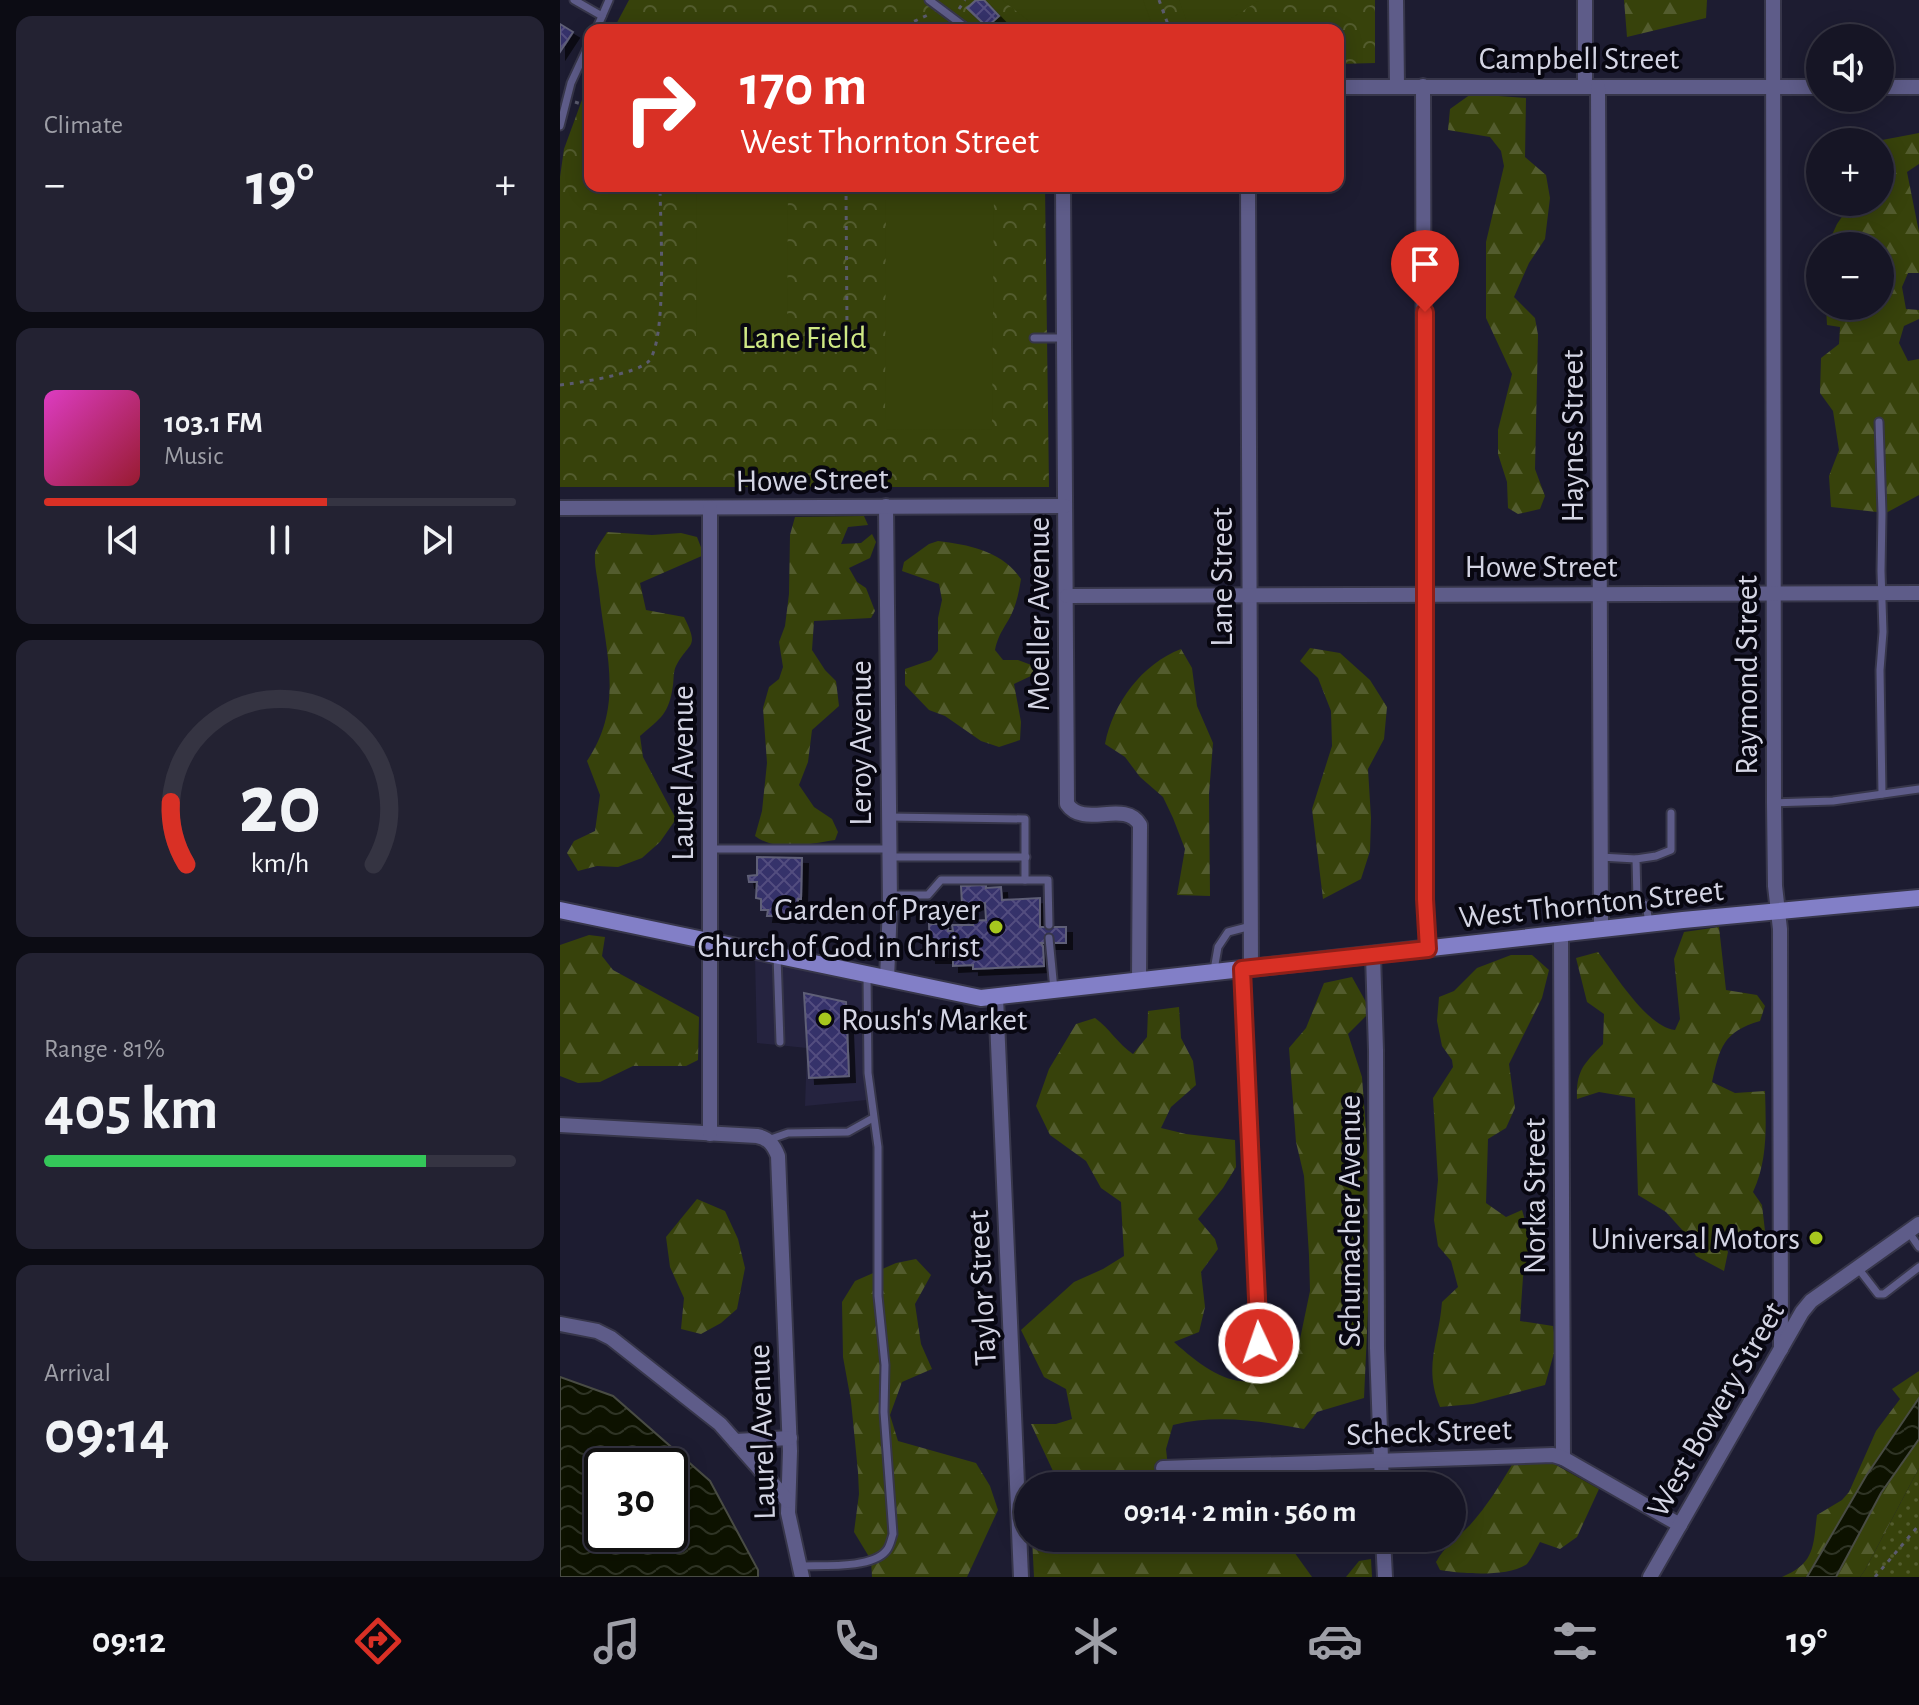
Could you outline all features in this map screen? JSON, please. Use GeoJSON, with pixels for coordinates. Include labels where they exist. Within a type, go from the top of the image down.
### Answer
{"type":"FeatureCollection","features":[{"type":"Feature","properties":{"kind":"main road","name":"West Thornton Street"},"geometry":{"type":"LineString","coordinates":[[560,910],[971,998],[1649,924],[1919,898]]}},
{"type":"Feature","properties":{"kind":"street"},"geometry":{"type":"LineString","coordinates":[[1396,0],[1397,86]]}},
{"type":"Feature","properties":{"kind":"street","name":"Haynes Street"},"geometry":{"type":"LineString","coordinates":[[1585,0],[1592,86],[1600,594],[1601,930]]}},
{"type":"Feature","properties":{"kind":"street","name":"Raymond Street"},"geometry":{"type":"LineString","coordinates":[[1773,0],[1774,803],[1775,886],[1779,912],[1781,1349]]}},
{"type":"Feature","properties":{"kind":"street"},"geometry":{"type":"LineString","coordinates":[[1423,86],[1425,899],[1428,949]]}},
{"type":"Feature","properties":{"kind":"street","name":"Campbell Street"},"geometry":{"type":"LineString","coordinates":[[1344,87],[1806,87]]}},
{"type":"Feature","properties":{"kind":"street"},"geometry":{"type":"LineString","coordinates":[[1894,87],[1919,87]]}},
{"type":"Feature","properties":{"kind":"street","name":"Moeller Avenue"},"geometry":{"type":"LineString","coordinates":[[1063,192],[1067,804],[1074,812],[1085,815],[1131,816],[1138,820],[1139,980]]}},
{"type":"Feature","properties":{"kind":"street","name":"Lane Street"},"geometry":{"type":"LineString","coordinates":[[1248,192],[1251,926],[1246,968],[1261,1372]]}},
{"type":"Feature","properties":{"kind":"street","name":"Leroy Avenue"},"geometry":{"type":"LineString","coordinates":[[886,506],[890,895],[887,979]]}},
{"type":"Feature","properties":{"kind":"street","name":"Howe Street"},"geometry":{"type":"LineString","coordinates":[[560,508],[1065,506]]}},
{"type":"Feature","properties":{"kind":"street","name":"Laurel Avenue"},"geometry":{"type":"LineString","coordinates":[[710,508],[710,1134]]}},
{"type":"Feature","properties":{"kind":"street","name":"Howe Street"},"geometry":{"type":"LineString","coordinates":[[1067,596],[1919,593]]}},
{"type":"Feature","properties":{"kind":"street","name":"Norka Street"},"geometry":{"type":"LineString","coordinates":[[1561,934],[1563,1458]]}},
{"type":"Feature","properties":{"kind":"street","name":"Schumacher Avenue"},"geometry":{"type":"LineString","coordinates":[[1373,955],[1375,1232],[1381,1472]]}},
{"type":"Feature","properties":{"kind":"street","name":"Taylor Street"},"geometry":{"type":"LineString","coordinates":[[996,997],[1021,1577]]}},
{"type":"Feature","properties":{"kind":"street"},"geometry":{"type":"LineString","coordinates":[[560,1125],[757,1136],[768,1140]]}},
{"type":"Feature","properties":{"kind":"street","name":"Laurel Avenue"},"geometry":{"type":"LineString","coordinates":[[768,1140],[778,1156],[790,1438],[788,1501],[801,1572]]}},
{"type":"Feature","properties":{"kind":"street","name":"West Bowery Street"},"geometry":{"type":"LineString","coordinates":[[1650,1577],[1797,1320],[1811,1301],[1914,1227]]}},
{"type":"Feature","properties":{"kind":"street"},"geometry":{"type":"LineString","coordinates":[[560,1324],[588,1328],[611,1338],[703,1409],[788,1501]]}},
{"type":"Feature","properties":{"kind":"street"},"geometry":{"type":"LineString","coordinates":[[735,1441],[790,1438]]}},
{"type":"Feature","properties":{"kind":"street","name":"Scheck Street"},"geometry":{"type":"LineString","coordinates":[[1163,1468],[1542,1454],[1563,1458],[1680,1525]]}},
{"type":"Feature","properties":{"kind":"street"},"geometry":{"type":"LineString","coordinates":[[1384,1552],[1385,1577]]}},
{"type":"Feature","properties":{"kind":"lane"},"geometry":{"type":"LineString","coordinates":[[574,0],[602,16]]}},
{"type":"Feature","properties":{"kind":"lane"},"geometry":{"type":"LineString","coordinates":[[599,24],[609,0]]}},
{"type":"Feature","properties":{"kind":"lane"},"geometry":{"type":"LineString","coordinates":[[929,0],[961,24]]}},
{"type":"Feature","properties":{"kind":"lane"},"geometry":{"type":"LineString","coordinates":[[560,126],[571,83],[584,55]]}},
{"type":"Feature","properties":{"kind":"lane"},"geometry":{"type":"LineString","coordinates":[[1034,338],[1065,338]]}},
{"type":"Feature","properties":{"kind":"lane"},"geometry":{"type":"LineString","coordinates":[[1879,422],[1882,794]]}},
{"type":"Feature","properties":{"kind":"lane"},"geometry":{"type":"LineString","coordinates":[[1774,803],[1833,801],[1919,789]]}},
{"type":"Feature","properties":{"kind":"lane"},"geometry":{"type":"LineString","coordinates":[[1600,857],[1636,859],[1671,850],[1671,813]]}},
{"type":"Feature","properties":{"kind":"lane"},"geometry":{"type":"LineString","coordinates":[[889,817],[1025,819],[1025,880]]}},
{"type":"Feature","properties":{"kind":"lane"},"geometry":{"type":"LineString","coordinates":[[710,849],[1026,857]]}},
{"type":"Feature","properties":{"kind":"lane"},"geometry":{"type":"LineString","coordinates":[[1636,859],[1637,900],[1646,905],[1649,924]]}},
{"type":"Feature","properties":{"kind":"lane"},"geometry":{"type":"LineString","coordinates":[[890,895],[928,895],[941,880],[1048,880],[1049,925]]}},
{"type":"Feature","properties":{"kind":"lane"},"geometry":{"type":"LineString","coordinates":[[1214,972],[1218,947],[1228,932],[1251,926]]}},
{"type":"Feature","properties":{"kind":"lane"},"geometry":{"type":"LineString","coordinates":[[1049,938],[1054,990]]}},
{"type":"Feature","properties":{"kind":"lane"},"geometry":{"type":"LineString","coordinates":[[777,956],[780,1042]]}},
{"type":"Feature","properties":{"kind":"lane"},"geometry":{"type":"LineString","coordinates":[[801,1572],[877,1559],[888,1549],[893,1534],[884,1412],[885,1365],[878,1296],[878,1147],[868,1073],[867,975]]}},
{"type":"Feature","properties":{"kind":"lane"},"geometry":{"type":"LineString","coordinates":[[768,1140],[788,1133],[848,1132],[873,1118]]}},
{"type":"Feature","properties":{"kind":"lane"},"geometry":{"type":"LineString","coordinates":[[1914,1227],[1919,1247]]}},
{"type":"Feature","properties":{"kind":"lane"},"geometry":{"type":"LineString","coordinates":[[1858,1268],[1878,1294],[1884,1294],[1919,1267]]}},
{"type":"Feature","properties":{"kind":"path"},"geometry":{"type":"LineString","coordinates":[[1159,0],[1168,24]]}},
{"type":"Feature","properties":{"kind":"path"},"geometry":{"type":"LineString","coordinates":[[909,24],[941,9]]}},
{"type":"Feature","properties":{"kind":"path"},"geometry":{"type":"LineString","coordinates":[[567,99],[584,105]]}},
{"type":"Feature","properties":{"kind":"path"},"geometry":{"type":"LineString","coordinates":[[560,385],[595,381],[647,364],[653,355],[660,331],[660,192]]}},
{"type":"Feature","properties":{"kind":"path"},"geometry":{"type":"LineString","coordinates":[[846,192],[847,330]]}},
{"type":"Feature","properties":{"kind":"path"},"geometry":{"type":"LineString","coordinates":[[1875,1577],[1919,1525]]}},
{"type":"Feature","properties":{"kind":"shaded area"},"geometry":{"type":"Polygon","coordinates":[[[755,958],[865,978],[867,1100],[805,1106],[807,1048],[757,1043],[755,958]]]}},
{"type":"Feature","properties":{"kind":"green space"},"geometry":{"type":"Polygon","coordinates":[[[629,0],[1375,0],[1375,63],[1344,64],[1344,24],[616,24],[629,0]]]}},
{"type":"Feature","properties":{"kind":"green space"},"geometry":{"type":"Polygon","coordinates":[[[1002,0],[1143,0],[1152,24],[1033,24],[1002,0]]]}},
{"type":"Feature","properties":{"kind":"green space"},"geometry":{"type":"Polygon","coordinates":[[[1179,0],[1260,0],[1222,24],[1188,24],[1179,0]]]}},
{"type":"Feature","properties":{"kind":"green space"},"geometry":{"type":"Polygon","coordinates":[[[1624,0],[1707,0],[1706,18],[1627,37],[1624,0]]]}},
{"type":"Feature","properties":{"kind":"green space","name":"Lane Field"},"geometry":{"type":"Polygon","coordinates":[[[584,94],[584,192],[1045,192],[1049,487],[560,487],[560,177],[564,149],[584,94]]]}},
{"type":"Feature","properties":{"kind":"green space"},"geometry":{"type":"Polygon","coordinates":[[[1471,94],[1526,98],[1525,157],[1546,175],[1550,198],[1545,239],[1529,263],[1514,297],[1535,318],[1538,335],[1535,469],[1545,496],[1540,509],[1518,514],[1508,508],[1507,482],[1498,454],[1498,430],[1512,374],[1486,318],[1486,242],[1504,166],[1501,151],[1490,137],[1448,130],[1450,109],[1471,94]]]}},
{"type":"Feature","properties":{"kind":"green space"},"geometry":{"type":"Polygon","coordinates":[[[1919,133],[1919,164],[1907,172],[1919,232],[1919,273],[1908,273],[1902,287],[1906,309],[1919,310],[1919,319],[1904,326],[1899,343],[1908,361],[1919,359],[1919,495],[1886,513],[1831,507],[1829,476],[1839,450],[1833,411],[1820,393],[1821,358],[1839,344],[1840,327],[1827,325],[1827,320],[1894,320],[1894,232],[1833,232],[1842,216],[1894,216],[1894,138],[1919,133]]]}},
{"type":"Feature","properties":{"kind":"green space"},"geometry":{"type":"Polygon","coordinates":[[[697,192],[788,192],[787,343],[696,343],[697,192]]]}},
{"type":"Feature","properties":{"kind":"green space"},"geometry":{"type":"Polygon","coordinates":[[[886,193],[994,193],[992,430],[885,429],[886,193]]]}},
{"type":"Feature","properties":{"kind":"green space"},"geometry":{"type":"Polygon","coordinates":[[[864,516],[868,525],[848,527],[841,544],[861,543],[872,534],[876,542],[870,558],[849,568],[857,582],[866,588],[875,611],[871,618],[814,621],[812,650],[836,681],[839,706],[812,730],[808,762],[799,785],[814,807],[832,819],[838,832],[835,840],[794,846],[773,844],[755,836],[762,811],[767,763],[763,708],[769,687],[779,679],[783,667],[779,642],[785,626],[789,594],[790,535],[795,517],[864,516]]]}},
{"type":"Feature","properties":{"kind":"green space"},"geometry":{"type":"Polygon","coordinates":[[[607,532],[681,533],[697,537],[704,555],[640,583],[646,610],[684,617],[692,640],[675,668],[666,709],[659,720],[640,736],[643,757],[676,819],[660,842],[642,858],[618,867],[597,866],[578,871],[567,853],[574,841],[595,831],[600,795],[587,761],[599,740],[609,699],[608,657],[595,558],[607,532]]]}},
{"type":"Feature","properties":{"kind":"green space"},"geometry":{"type":"Polygon","coordinates":[[[938,541],[973,547],[995,556],[1021,579],[1014,609],[995,650],[1003,660],[1018,660],[1034,666],[1033,675],[1014,684],[1021,722],[1020,740],[999,747],[981,741],[945,716],[929,710],[905,685],[905,669],[931,660],[938,651],[938,618],[942,600],[939,584],[902,571],[904,562],[938,541]]]}},
{"type":"Feature","properties":{"kind":"green space"},"geometry":{"type":"Polygon","coordinates":[[[1310,648],[1340,653],[1370,680],[1387,707],[1384,739],[1368,769],[1370,851],[1361,879],[1323,899],[1312,809],[1332,746],[1331,711],[1318,678],[1300,661],[1310,648]]]}},
{"type":"Feature","properties":{"kind":"green space"},"geometry":{"type":"Polygon","coordinates":[[[1181,649],[1192,668],[1197,706],[1213,743],[1209,794],[1210,896],[1177,895],[1185,849],[1163,797],[1140,777],[1125,757],[1105,744],[1115,714],[1131,687],[1154,664],[1181,649]]]}},
{"type":"Feature","properties":{"kind":"green space"},"geometry":{"type":"Polygon","coordinates":[[[1719,927],[1726,990],[1757,995],[1765,1006],[1760,1021],[1738,1030],[1725,1042],[1712,1082],[1735,1093],[1765,1091],[1764,1155],[1753,1192],[1762,1205],[1765,1231],[1721,1239],[1728,1252],[1724,1271],[1696,1256],[1684,1232],[1666,1212],[1638,1195],[1635,1098],[1599,1092],[1577,1099],[1582,1068],[1603,1044],[1604,1014],[1587,1002],[1576,958],[1598,952],[1643,1010],[1664,1027],[1675,1030],[1680,1019],[1674,959],[1684,932],[1719,927]]]}},
{"type":"Feature","properties":{"kind":"green space"},"geometry":{"type":"Polygon","coordinates":[[[589,935],[605,937],[602,956],[613,970],[699,1017],[698,1060],[686,1066],[633,1066],[600,1082],[578,1083],[560,1076],[560,945],[589,935]]]}},
{"type":"Feature","properties":{"kind":"green space"},"geometry":{"type":"Polygon","coordinates":[[[1511,955],[1532,955],[1549,970],[1542,998],[1509,1064],[1515,1108],[1506,1128],[1488,1139],[1486,1203],[1506,1217],[1522,1210],[1531,1241],[1523,1277],[1520,1321],[1553,1326],[1556,1346],[1545,1385],[1473,1404],[1440,1407],[1432,1367],[1442,1302],[1458,1287],[1451,1261],[1438,1246],[1434,1220],[1438,1180],[1433,1098],[1453,1067],[1442,1046],[1437,1021],[1439,997],[1454,991],[1477,968],[1511,955]]]}},
{"type":"Feature","properties":{"kind":"green space"},"geometry":{"type":"Polygon","coordinates":[[[1352,977],[1371,1011],[1348,1034],[1362,1077],[1370,1182],[1364,1398],[1317,1412],[1304,1429],[1222,1419],[1173,1425],[1166,1449],[1168,1472],[1053,1472],[1031,1424],[1056,1424],[1072,1419],[1066,1389],[1044,1377],[1021,1330],[1074,1282],[1124,1256],[1121,1202],[1101,1188],[1086,1161],[1050,1135],[1036,1106],[1049,1069],[1076,1024],[1095,1018],[1133,1054],[1147,1037],[1148,1011],[1179,1007],[1181,1038],[1193,1061],[1196,1085],[1171,1107],[1161,1128],[1235,1140],[1236,1167],[1198,1219],[1215,1239],[1218,1249],[1201,1272],[1205,1307],[1199,1332],[1174,1342],[1217,1374],[1245,1381],[1261,1380],[1295,1363],[1310,1291],[1304,1176],[1296,1142],[1289,1048],[1306,1028],[1324,983],[1352,977]]]}},
{"type":"Feature","properties":{"kind":"green space"},"geometry":{"type":"Polygon","coordinates":[[[697,1199],[725,1211],[738,1239],[745,1268],[737,1309],[701,1334],[681,1329],[684,1298],[670,1267],[666,1237],[697,1199]]]}},
{"type":"Feature","properties":{"kind":"green space"},"geometry":{"type":"Polygon","coordinates":[[[916,1259],[931,1275],[915,1304],[921,1344],[932,1369],[902,1382],[890,1415],[898,1441],[976,1463],[990,1486],[998,1510],[967,1577],[872,1577],[871,1560],[854,1532],[859,1494],[858,1472],[843,1357],[842,1302],[855,1281],[896,1263],[916,1259]]]}},
{"type":"Feature","properties":{"kind":"green space"},"geometry":{"type":"Polygon","coordinates":[[[1919,1371],[1919,1398],[1866,1476],[1807,1577],[1782,1577],[1807,1560],[1813,1545],[1817,1515],[1842,1500],[1849,1492],[1876,1431],[1900,1399],[1892,1389],[1919,1371]]]}},
{"type":"Feature","properties":{"kind":"green space"},"geometry":{"type":"Polygon","coordinates":[[[1919,1439],[1919,1468],[1865,1570],[1860,1577],[1836,1577],[1881,1493],[1919,1439]]]}},
{"type":"Feature","properties":{"kind":"green space"},"geometry":{"type":"Polygon","coordinates":[[[1549,1461],[1599,1489],[1577,1537],[1560,1549],[1540,1542],[1527,1564],[1508,1571],[1473,1573],[1440,1570],[1436,1562],[1443,1552],[1466,1552],[1466,1529],[1513,1463],[1549,1461]]]}},
{"type":"Feature","properties":{"kind":"green space"},"geometry":{"type":"Polygon","coordinates":[[[1919,1468],[1919,1577],[1860,1577],[1865,1570],[1919,1468]]]}},
{"type":"Feature","properties":{"kind":"green space"},"geometry":{"type":"Polygon","coordinates":[[[1033,1552],[1294,1552],[1312,1577],[1034,1577],[1033,1552]]]}},
{"type":"Feature","properties":{"kind":"green space"},"geometry":{"type":"Polygon","coordinates":[[[1371,1559],[1372,1577],[1346,1577],[1359,1561],[1371,1559]]]}},
{"type":"Feature","properties":{"kind":"water"},"geometry":{"type":"Polygon","coordinates":[[[560,1377],[613,1396],[672,1448],[584,1448],[584,1552],[688,1552],[688,1462],[710,1481],[758,1570],[758,1577],[560,1577],[560,1377]]]}},
{"type":"Feature","properties":{"kind":"water"},"geometry":{"type":"Polygon","coordinates":[[[1919,1398],[1919,1439],[1881,1493],[1836,1577],[1807,1577],[1866,1476],[1919,1398]]]}},
{"type":"Feature","properties":{"kind":"building"},"geometry":{"type":"Polygon","coordinates":[[[976,0],[984,0],[999,16],[990,24],[984,24],[967,8],[976,0]]]}},
{"type":"Feature","properties":{"kind":"building"},"geometry":{"type":"Polygon","coordinates":[[[560,24],[573,32],[560,52],[560,24]]]}},
{"type":"Feature","properties":{"kind":"building"},"geometry":{"type":"Polygon","coordinates":[[[757,857],[802,858],[801,899],[798,899],[798,911],[792,910],[792,916],[767,916],[768,910],[761,910],[761,899],[756,898],[757,882],[749,882],[748,876],[757,875],[757,857]]]}},
{"type":"Feature","properties":{"kind":"building","name":"Garden of Prayer Church of God in Christ"},"geometry":{"type":"Polygon","coordinates":[[[986,885],[986,888],[1001,887],[1002,900],[1040,898],[1040,927],[1066,927],[1066,943],[1041,943],[1044,966],[973,969],[973,965],[953,966],[953,950],[949,951],[949,957],[930,957],[929,924],[948,924],[948,931],[953,931],[952,925],[973,925],[973,921],[986,920],[985,903],[962,904],[961,886],[986,885]]]}},
{"type":"Feature","properties":{"kind":"building"},"geometry":{"type":"Polygon","coordinates":[[[804,993],[846,1002],[849,1076],[809,1078],[804,993]]]}},
{"type":"Feature","properties":{"kind":"place","name":"Garden of Prayer Church of God in Christ"},"geometry":{"type":"Point","coordinates":[996,927]}},
{"type":"Feature","properties":{"kind":"place","name":"Roush's Market"},"geometry":{"type":"Point","coordinates":[825,1019]}},
{"type":"Feature","properties":{"kind":"place","name":"Universal Motors"},"geometry":{"type":"Point","coordinates":[1816,1238]}},
{"type":"Feature","properties":{"kind":"route"},"geometry":{"type":"LineString","coordinates":[[1259,1343],[1242,969],[1428,949],[1425,899],[1425,312]]}}]}
